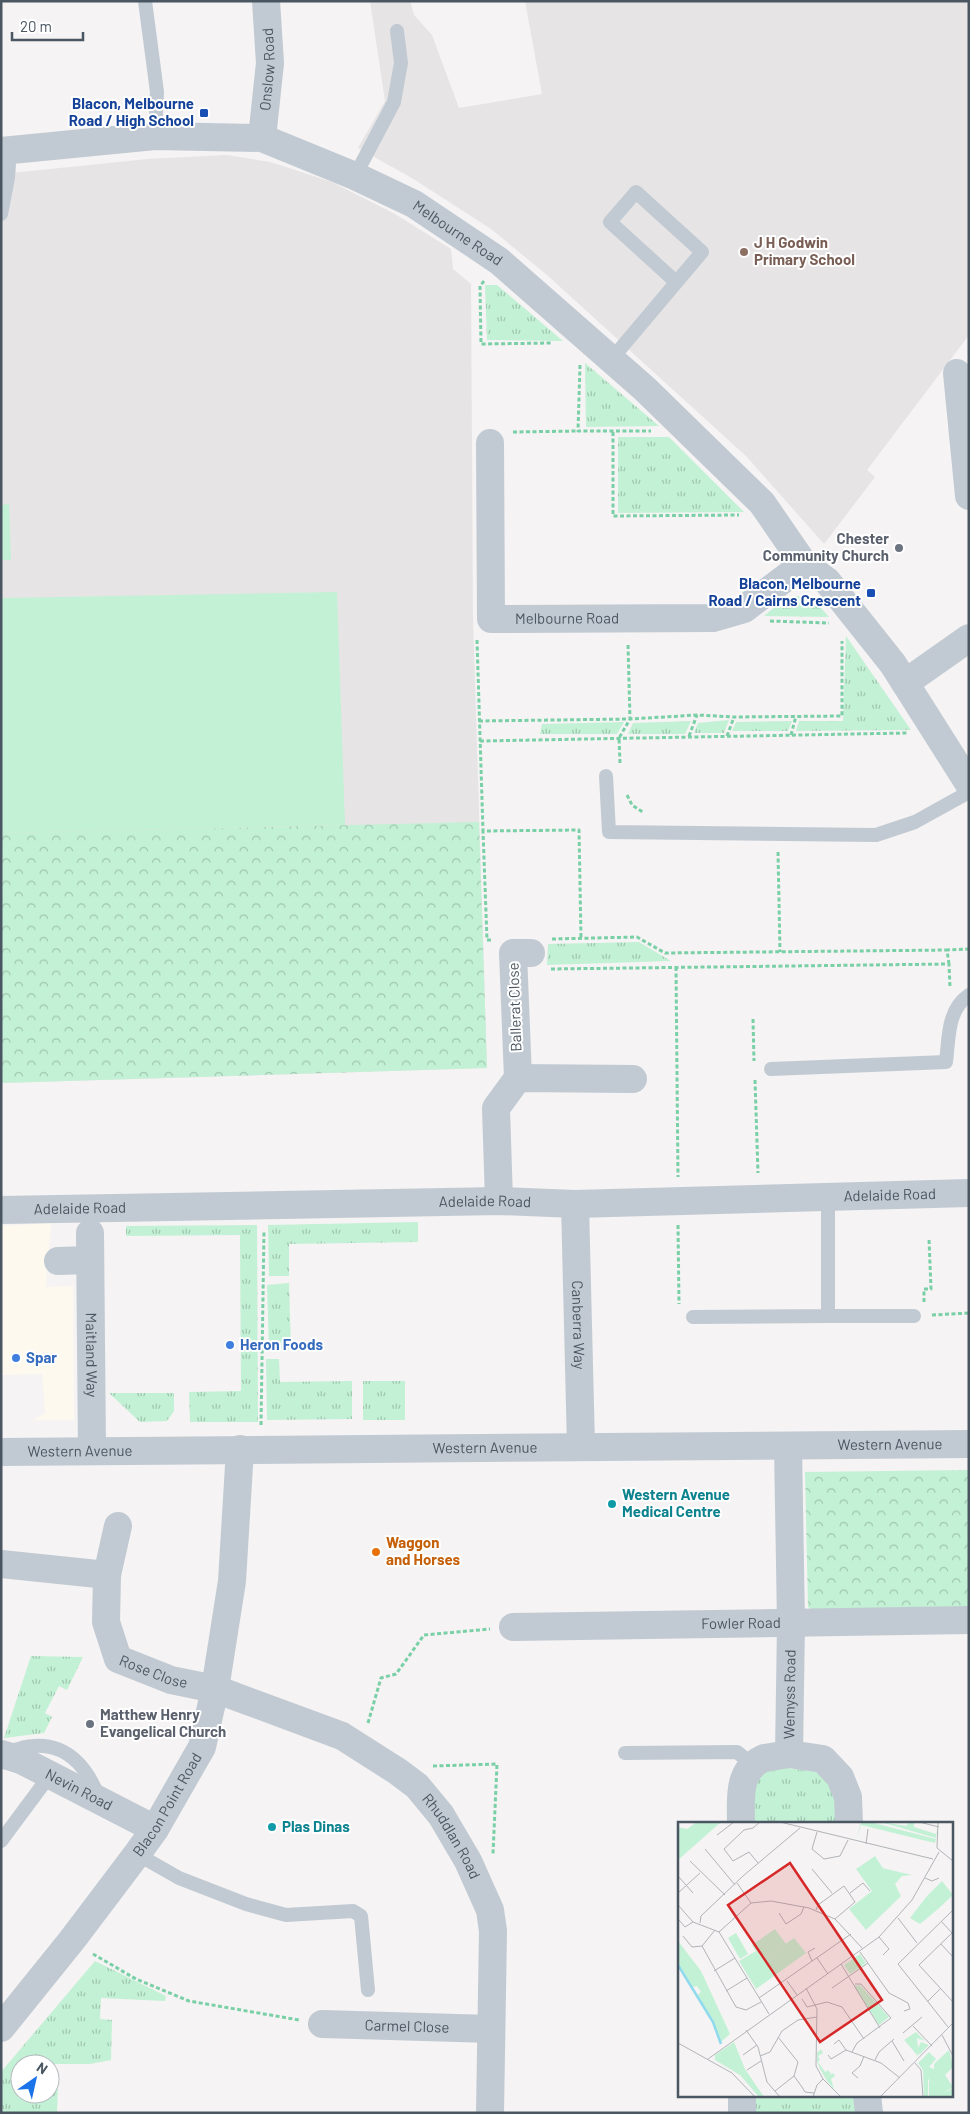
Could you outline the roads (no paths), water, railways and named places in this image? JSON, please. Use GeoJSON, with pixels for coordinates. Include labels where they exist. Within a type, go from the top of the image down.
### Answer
{"type":"FeatureCollection","features":[{"type":"Feature","properties":{"kind":"street","name":"Onslow Road"},"geometry":{"type":"LineString","coordinates":[[262,138],[270,64],[266,1]]}},
{"type":"Feature","properties":{"kind":"street","name":"Melbourne Road"},"geometry":{"type":"LineString","coordinates":[[6,150],[155,136],[262,138],[355,176],[414,204],[499,261],[585,342],[610,361],[688,430],[762,503],[804,564],[827,581],[848,619],[904,683],[969,784]]}},
{"type":"Feature","properties":{"kind":"street"},"geometry":{"type":"LineString","coordinates":[[957,373],[969,496]]}},
{"type":"Feature","properties":{"kind":"street","name":"Melbourne Road"},"geometry":{"type":"LineString","coordinates":[[490,442],[491,619],[713,618],[744,609],[804,564]]}},
{"type":"Feature","properties":{"kind":"street"},"geometry":{"type":"LineString","coordinates":[[904,683],[969,638]]}},
{"type":"Feature","properties":{"kind":"street","name":"Ballerat Close"},"geometry":{"type":"LineString","coordinates":[[518,1078],[513,954],[538,954]]}},
{"type":"Feature","properties":{"kind":"street"},"geometry":{"type":"LineString","coordinates":[[499,1201],[496,1108],[518,1078],[633,1079]]}},
{"type":"Feature","properties":{"kind":"street","name":"Adelaide Road"},"geometry":{"type":"LineString","coordinates":[[1,1210],[499,1201],[575,1204],[969,1193]]}},
{"type":"Feature","properties":{"kind":"street","name":"Canberra Way"},"geometry":{"type":"LineString","coordinates":[[575,1204],[581,1447]]}},
{"type":"Feature","properties":{"kind":"street","name":"Maitland Way"},"geometry":{"type":"LineString","coordinates":[[90,1233],[92,1451]]}},
{"type":"Feature","properties":{"kind":"street"},"geometry":{"type":"LineString","coordinates":[[58,1261],[90,1260]]}},
{"type":"Feature","properties":{"kind":"street","name":"Western Avenue"},"geometry":{"type":"LineString","coordinates":[[1,1452],[969,1444]]}},
{"type":"Feature","properties":{"kind":"street","name":"Wemyss Road"},"geometry":{"type":"LineString","coordinates":[[754,1766],[762,1759],[789,1754],[791,1624],[788,1446]]}},
{"type":"Feature","properties":{"kind":"street","name":"Blacon Point Road"},"geometry":{"type":"LineString","coordinates":[[1,2028],[72,1940],[155,1829],[202,1747],[215,1689],[251,1449]]}},
{"type":"Feature","properties":{"kind":"street","name":"Rose Close"},"geometry":{"type":"LineString","coordinates":[[118,1526],[107,1575],[106,1622],[118,1659],[172,1680],[215,1689]]}},
{"type":"Feature","properties":{"kind":"street"},"geometry":{"type":"LineString","coordinates":[[1,1564],[107,1575]]}},
{"type":"Feature","properties":{"kind":"street","name":"Fowler Road"},"geometry":{"type":"LineString","coordinates":[[513,1627],[969,1620]]}},
{"type":"Feature","properties":{"kind":"street","name":"Rhuddlan Road"},"geometry":{"type":"LineString","coordinates":[[215,1689],[342,1736],[360,1746],[408,1780],[441,1815],[468,1861],[490,1910],[493,1931],[490,2113]]}},
{"type":"Feature","properties":{"kind":"street","name":"Nevin Road"},"geometry":{"type":"LineString","coordinates":[[1,1754],[21,1760],[155,1829]]}},
{"type":"Feature","properties":{"kind":"street"},"geometry":{"type":"LineString","coordinates":[[789,1754],[823,1759],[840,1777],[848,1797],[849,1822]]}},
{"type":"Feature","properties":{"kind":"street"},"geometry":{"type":"LineString","coordinates":[[741,1822],[741,1788],[746,1773],[754,1766]]}},
{"type":"Feature","properties":{"kind":"street","name":"Carmel Close"},"geometry":{"type":"LineString","coordinates":[[322,2024],[491,2029]]}},
{"type":"Feature","properties":{"kind":"street"},"geometry":{"type":"LineString","coordinates":[[742,2096],[742,2113]]}},
{"type":"Feature","properties":{"kind":"street"},"geometry":{"type":"LineString","coordinates":[[867,2096],[869,2113]]}},
{"type":"Feature","properties":{"kind":"lane"},"geometry":{"type":"LineString","coordinates":[[145,1],[157,92],[155,136]]}},
{"type":"Feature","properties":{"kind":"lane"},"geometry":{"type":"LineString","coordinates":[[355,176],[394,102],[400,63],[397,32]]}},
{"type":"Feature","properties":{"kind":"lane"},"geometry":{"type":"LineString","coordinates":[[1,214],[8,178],[6,150]]}},
{"type":"Feature","properties":{"kind":"lane"},"geometry":{"type":"LineString","coordinates":[[610,361],[702,252],[636,192],[610,222],[676,282]]}},
{"type":"Feature","properties":{"kind":"lane"},"geometry":{"type":"LineString","coordinates":[[606,776],[609,832],[876,835],[916,822],[969,792]]}},
{"type":"Feature","properties":{"kind":"lane"},"geometry":{"type":"LineString","coordinates":[[771,1069],[946,1062],[952,1015],[962,1000],[969,995]]}},
{"type":"Feature","properties":{"kind":"lane"},"geometry":{"type":"LineString","coordinates":[[828,1197],[828,1316]]}},
{"type":"Feature","properties":{"kind":"lane"},"geometry":{"type":"LineString","coordinates":[[693,1317],[919,1316]]}},
{"type":"Feature","properties":{"kind":"lane"},"geometry":{"type":"LineString","coordinates":[[1,1754],[32,1746],[51,1748],[65,1754],[86,1770],[100,1800]]}},
{"type":"Feature","properties":{"kind":"lane"},"geometry":{"type":"LineString","coordinates":[[625,1754],[737,1752],[754,1766]]}},
{"type":"Feature","properties":{"kind":"lane"},"geometry":{"type":"LineString","coordinates":[[1,1841],[50,1775]]}},
{"type":"Feature","properties":{"kind":"lane"},"geometry":{"type":"LineString","coordinates":[[137,1854],[179,1878],[246,1904],[286,1915],[353,1911],[362,1916],[368,1990]]}},
{"type":"Feature","properties":{"kind":"place","name":"Blacon, Melbourne Road / High School"},"geometry":{"type":"Point","coordinates":[204,113]}},
{"type":"Feature","properties":{"kind":"place","name":"J H Godwin Primary School"},"geometry":{"type":"Point","coordinates":[744,252]}},
{"type":"Feature","properties":{"kind":"place","name":"Chester Community Church"},"geometry":{"type":"Point","coordinates":[899,548]}},
{"type":"Feature","properties":{"kind":"place","name":"Blacon, Melbourne Road / Cairns Crescent"},"geometry":{"type":"Point","coordinates":[871,593]}},
{"type":"Feature","properties":{"kind":"place","name":"Heron Foods"},"geometry":{"type":"Point","coordinates":[230,1345]}},
{"type":"Feature","properties":{"kind":"place","name":"Spar"},"geometry":{"type":"Point","coordinates":[16,1358]}},
{"type":"Feature","properties":{"kind":"place","name":"Western Avenue Medical Centre"},"geometry":{"type":"Point","coordinates":[612,1504]}},
{"type":"Feature","properties":{"kind":"place","name":"Waggon and Horses"},"geometry":{"type":"Point","coordinates":[376,1552]}},
{"type":"Feature","properties":{"kind":"place","name":"Matthew Henry Evangelical Church"},"geometry":{"type":"Point","coordinates":[90,1724]}},
{"type":"Feature","properties":{"kind":"place","name":"Plas Dinas"},"geometry":{"type":"Point","coordinates":[272,1827]}}]}
